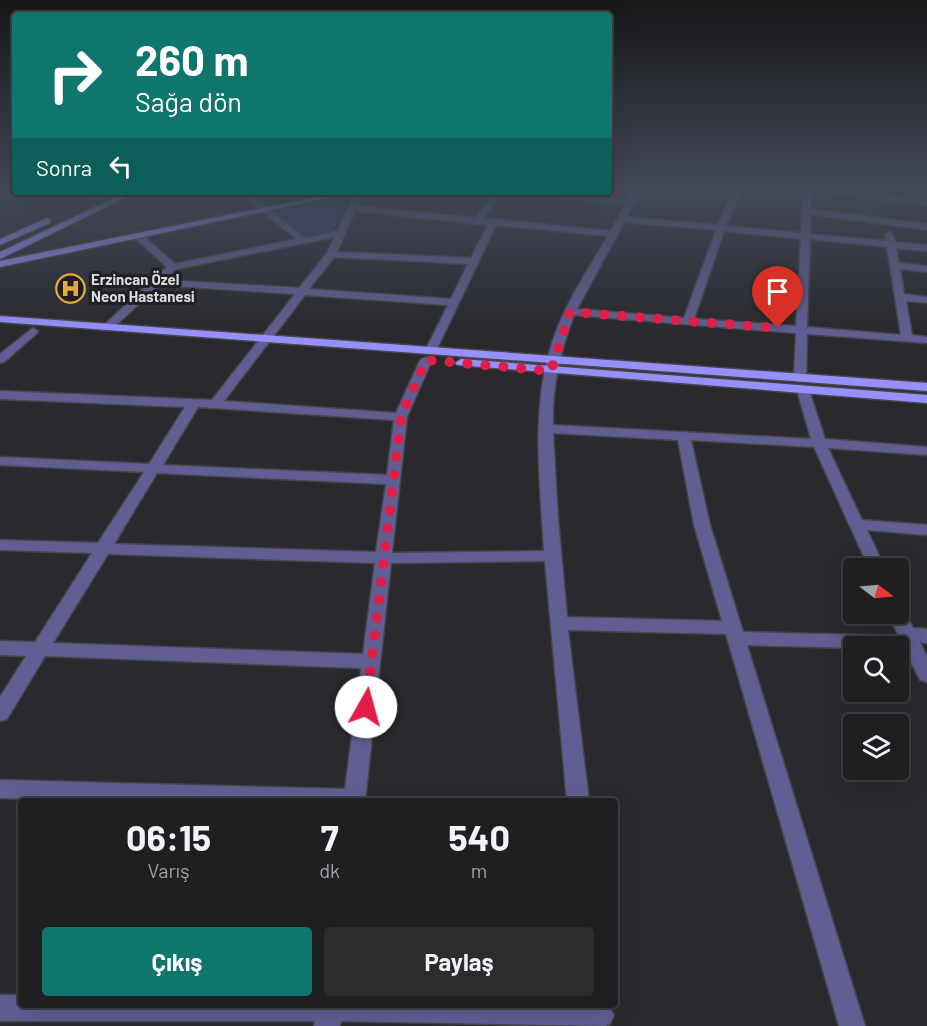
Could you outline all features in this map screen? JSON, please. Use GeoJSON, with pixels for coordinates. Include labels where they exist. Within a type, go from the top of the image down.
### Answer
{"type":"FeatureCollection","features":[{"type":"Feature","properties":{"kind":"main road"},"geometry":{"type":"LineString","coordinates":[[0,256],[38,237]]}},
{"type":"Feature","properties":{"kind":"main road"},"geometry":{"type":"LineString","coordinates":[[0,264],[127,237]]}},
{"type":"Feature","properties":{"kind":"main road"},"geometry":{"type":"LineString","coordinates":[[2,241],[100,242]]}},
{"type":"Feature","properties":{"kind":"main road"},"geometry":{"type":"LineString","coordinates":[[0,319],[263,345]]}},
{"type":"Feature","properties":{"kind":"main road"},"geometry":{"type":"LineString","coordinates":[[0,329],[552,365],[802,384],[927,399]]}},
{"type":"Feature","properties":{"kind":"main road"},"geometry":{"type":"LineString","coordinates":[[802,384],[927,387]]}},
{"type":"Feature","properties":{"kind":"street"},"geometry":{"type":"LineString","coordinates":[[139,237],[173,267]]}},
{"type":"Feature","properties":{"kind":"street"},"geometry":{"type":"LineString","coordinates":[[299,237],[303,240]]}},
{"type":"Feature","properties":{"kind":"street"},"geometry":{"type":"LineString","coordinates":[[107,328],[173,267],[320,237]]}},
{"type":"Feature","properties":{"kind":"street"},"geometry":{"type":"LineString","coordinates":[[215,404],[303,292],[331,254],[339,237]]}},
{"type":"Feature","properties":{"kind":"street"},"geometry":{"type":"LineString","coordinates":[[355,798],[401,417],[486,237]]}},
{"type":"Feature","properties":{"kind":"street"},"geometry":{"type":"LineString","coordinates":[[578,798],[551,556],[547,429],[552,365],[570,312],[612,237]]}},
{"type":"Feature","properties":{"kind":"street"},"geometry":{"type":"LineString","coordinates":[[688,321],[718,237]]}},
{"type":"Feature","properties":{"kind":"street"},"geometry":{"type":"LineString","coordinates":[[804,237],[802,384],[819,443],[872,558]]}},
{"type":"Feature","properties":{"kind":"street"},"geometry":{"type":"LineString","coordinates":[[814,237],[927,248]]}},
{"type":"Feature","properties":{"kind":"street"},"geometry":{"type":"LineString","coordinates":[[889,237],[907,338]]}},
{"type":"Feature","properties":{"kind":"street"},"geometry":{"type":"LineString","coordinates":[[331,254],[474,261]]}},
{"type":"Feature","properties":{"kind":"street"},"geometry":{"type":"LineString","coordinates":[[894,265],[927,268]]}},
{"type":"Feature","properties":{"kind":"street"},"geometry":{"type":"LineString","coordinates":[[157,282],[456,302]]}},
{"type":"Feature","properties":{"kind":"street"},"geometry":{"type":"LineString","coordinates":[[900,297],[927,300]]}},
{"type":"Feature","properties":{"kind":"street"},"geometry":{"type":"LineString","coordinates":[[570,312],[927,340]]}},
{"type":"Feature","properties":{"kind":"street"},"geometry":{"type":"LineString","coordinates":[[0,360],[33,331]]}},
{"type":"Feature","properties":{"kind":"street"},"geometry":{"type":"LineString","coordinates":[[0,395],[215,404],[401,417]]}},
{"type":"Feature","properties":{"kind":"street"},"geometry":{"type":"LineString","coordinates":[[0,713],[194,404]]}},
{"type":"Feature","properties":{"kind":"street"},"geometry":{"type":"LineString","coordinates":[[547,429],[682,435],[927,451]]}},
{"type":"Feature","properties":{"kind":"street"},"geometry":{"type":"LineString","coordinates":[[682,435],[686,443],[702,525],[733,633],[852,1026]]}},
{"type":"Feature","properties":{"kind":"street"},"geometry":{"type":"LineString","coordinates":[[0,461],[393,480]]}},
{"type":"Feature","properties":{"kind":"street"},"geometry":{"type":"LineString","coordinates":[[856,524],[927,530]]}},
{"type":"Feature","properties":{"kind":"street"},"geometry":{"type":"LineString","coordinates":[[0,544],[103,550],[384,558],[551,556]]}},
{"type":"Feature","properties":{"kind":"street"},"geometry":{"type":"LineString","coordinates":[[559,623],[733,633],[915,638]]}},
{"type":"Feature","properties":{"kind":"street"},"geometry":{"type":"LineString","coordinates":[[904,624],[915,638],[927,675]]}},
{"type":"Feature","properties":{"kind":"street"},"geometry":{"type":"LineString","coordinates":[[0,648],[371,661]]}},
{"type":"Feature","properties":{"kind":"street"},"geometry":{"type":"LineString","coordinates":[[0,789],[290,798]]}},
{"type":"Feature","properties":{"kind":"street"},"geometry":{"type":"LineString","coordinates":[[0,1008],[601,1015]]}},
{"type":"Feature","properties":{"kind":"place","name":"Erzincan Özel Neon Hastanesi"},"geometry":{"type":"Point","coordinates":[70,289]}},
{"type":"Feature","properties":{"kind":"route"},"geometry":{"type":"LineString","coordinates":[[366,707],[401,417],[426,360],[551,371],[570,312],[778,328]]}}]}
